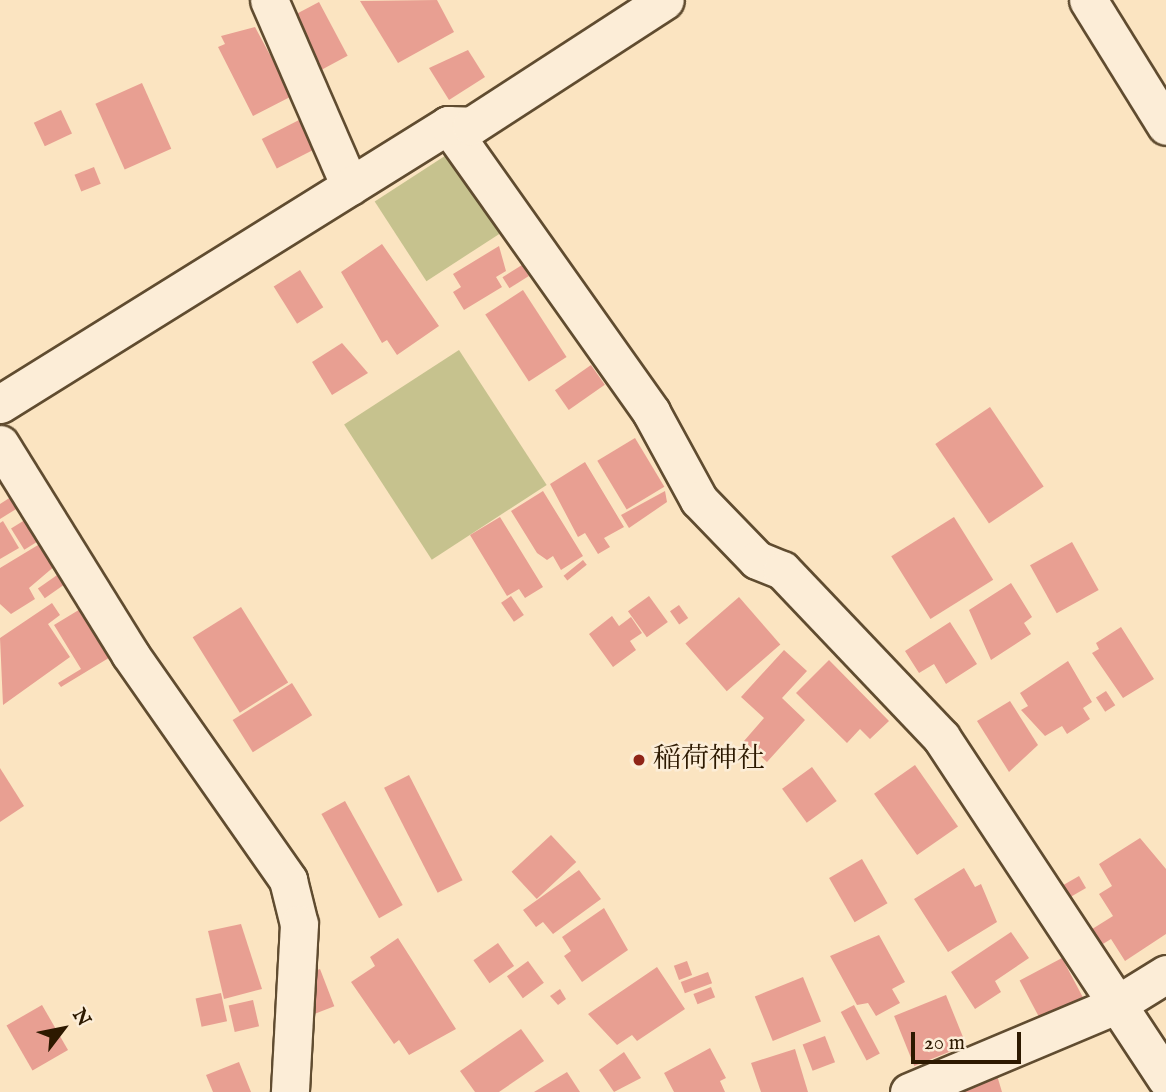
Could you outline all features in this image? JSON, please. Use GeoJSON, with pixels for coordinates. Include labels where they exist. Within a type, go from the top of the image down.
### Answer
{"type":"FeatureCollection","features":[{"type":"Feature","properties":{"kind":"street"},"geometry":{"type":"LineString","coordinates":[[269,0],[351,186]]}},
{"type":"Feature","properties":{"kind":"street"},"geometry":{"type":"LineString","coordinates":[[0,404],[448,125],[471,126],[665,0]]}},
{"type":"Feature","properties":{"kind":"street"},"geometry":{"type":"LineString","coordinates":[[1088,0],[1166,126]]}},
{"type":"Feature","properties":{"kind":"street"},"geometry":{"type":"LineString","coordinates":[[448,125],[651,412],[699,500],[757,560],[782,570],[941,737],[1166,1078]]}},
{"type":"Feature","properties":{"kind":"street"},"geometry":{"type":"LineString","coordinates":[[0,444],[131,654],[288,880],[299,924],[290,1092]]}},
{"type":"Feature","properties":{"kind":"street"},"geometry":{"type":"LineString","coordinates":[[909,1092],[1116,1005],[1166,974]]}},
{"type":"Feature","properties":{"kind":"shaded area"},"geometry":{"type":"Polygon","coordinates":[[[451,152],[503,232],[426,281],[375,202],[451,152]]]}},
{"type":"Feature","properties":{"kind":"shaded area"},"geometry":{"type":"Polygon","coordinates":[[[459,350],[547,485],[432,560],[344,425],[459,350]]]}},
{"type":"Feature","properties":{"kind":"building"},"geometry":{"type":"Polygon","coordinates":[[[437,0],[454,32],[398,63],[360,1],[437,0]]]}},
{"type":"Feature","properties":{"kind":"building"},"geometry":{"type":"Polygon","coordinates":[[[319,2],[348,56],[321,70],[293,16],[319,2]]]}},
{"type":"Feature","properties":{"kind":"building"},"geometry":{"type":"Polygon","coordinates":[[[255,27],[292,96],[253,116],[218,47],[225,44],[221,36],[255,27]]]}},
{"type":"Feature","properties":{"kind":"building"},"geometry":{"type":"Polygon","coordinates":[[[468,50],[485,77],[449,100],[429,68],[468,50]]]}},
{"type":"Feature","properties":{"kind":"building"},"geometry":{"type":"Polygon","coordinates":[[[142,83],[171,149],[125,170],[95,104],[142,83]]]}},
{"type":"Feature","properties":{"kind":"building"},"geometry":{"type":"Polygon","coordinates":[[[61,110],[72,134],[45,146],[34,123],[61,110]]]}},
{"type":"Feature","properties":{"kind":"building"},"geometry":{"type":"Polygon","coordinates":[[[301,119],[316,148],[277,168],[262,139],[301,119]]]}},
{"type":"Feature","properties":{"kind":"building"},"geometry":{"type":"Polygon","coordinates":[[[94,167],[101,184],[81,192],[75,175],[94,167]]]}},
{"type":"Feature","properties":{"kind":"building"},"geometry":{"type":"Polygon","coordinates":[[[382,244],[439,326],[397,355],[387,340],[382,343],[341,272],[382,244]]]}},
{"type":"Feature","properties":{"kind":"building"},"geometry":{"type":"Polygon","coordinates":[[[499,246],[506,271],[496,277],[502,287],[464,310],[453,292],[461,287],[453,274],[499,246]]]}},
{"type":"Feature","properties":{"kind":"building"},"geometry":{"type":"Polygon","coordinates":[[[522,265],[529,276],[509,288],[502,277],[522,265]]]}},
{"type":"Feature","properties":{"kind":"building"},"geometry":{"type":"Polygon","coordinates":[[[300,270],[323,307],[297,324],[274,286],[300,270]]]}},
{"type":"Feature","properties":{"kind":"building"},"geometry":{"type":"Polygon","coordinates":[[[523,290],[567,357],[529,382],[485,315],[523,290]]]}},
{"type":"Feature","properties":{"kind":"building"},"geometry":{"type":"Polygon","coordinates":[[[342,343],[368,373],[332,395],[312,362],[342,343]]]}},
{"type":"Feature","properties":{"kind":"building"},"geometry":{"type":"Polygon","coordinates":[[[591,365],[605,385],[569,410],[555,390],[591,365]]]}},
{"type":"Feature","properties":{"kind":"building"},"geometry":{"type":"Polygon","coordinates":[[[990,407],[1044,487],[989,523],[935,444],[990,407]]]}},
{"type":"Feature","properties":{"kind":"building"},"geometry":{"type":"Polygon","coordinates":[[[635,438],[664,487],[627,510],[597,461],[635,438]]]}},
{"type":"Feature","properties":{"kind":"building"},"geometry":{"type":"Polygon","coordinates":[[[585,462],[624,527],[604,538],[610,547],[598,554],[585,533],[578,537],[550,484],[585,462]]]}},
{"type":"Feature","properties":{"kind":"building"},"geometry":{"type":"Polygon","coordinates":[[[543,491],[583,556],[561,570],[553,556],[547,560],[537,553],[511,511],[543,491]]]}},
{"type":"Feature","properties":{"kind":"building"},"geometry":{"type":"Polygon","coordinates":[[[665,491],[667,502],[629,528],[621,515],[665,491]]]}},
{"type":"Feature","properties":{"kind":"building"},"geometry":{"type":"Polygon","coordinates":[[[14,495],[21,506],[0,519],[0,504],[14,495]]]}},
{"type":"Feature","properties":{"kind":"building"},"geometry":{"type":"Polygon","coordinates":[[[500,517],[543,587],[525,598],[519,589],[507,596],[470,535],[500,517]]]}},
{"type":"Feature","properties":{"kind":"building"},"geometry":{"type":"Polygon","coordinates":[[[954,517],[993,580],[930,619],[891,556],[954,517]]]}},
{"type":"Feature","properties":{"kind":"building"},"geometry":{"type":"Polygon","coordinates":[[[28,518],[41,539],[24,550],[11,529],[28,518]]]}},
{"type":"Feature","properties":{"kind":"building"},"geometry":{"type":"Polygon","coordinates":[[[3,521],[19,548],[0,559],[0,523],[3,521]]]}},
{"type":"Feature","properties":{"kind":"building"},"geometry":{"type":"Polygon","coordinates":[[[43,542],[56,565],[29,588],[35,599],[11,614],[0,604],[0,568],[43,542]]]}},
{"type":"Feature","properties":{"kind":"building"},"geometry":{"type":"Polygon","coordinates":[[[1072,542],[1099,590],[1057,613],[1030,565],[1072,542]]]}},
{"type":"Feature","properties":{"kind":"building"},"geometry":{"type":"Polygon","coordinates":[[[583,560],[587,565],[567,580],[564,576],[583,560]]]}},
{"type":"Feature","properties":{"kind":"building"},"geometry":{"type":"Polygon","coordinates":[[[60,573],[67,583],[45,598],[38,588],[60,573]]]}},
{"type":"Feature","properties":{"kind":"building"},"geometry":{"type":"Polygon","coordinates":[[[1011,583],[1032,617],[1024,623],[1031,634],[991,660],[969,610],[1011,583]]]}},
{"type":"Feature","properties":{"kind":"building"},"geometry":{"type":"Polygon","coordinates":[[[511,596],[524,615],[514,622],[501,603],[511,596]]]}},
{"type":"Feature","properties":{"kind":"building"},"geometry":{"type":"Polygon","coordinates":[[[649,596],[668,622],[647,637],[628,611],[649,596]]]}},
{"type":"Feature","properties":{"kind":"building"},"geometry":{"type":"Polygon","coordinates":[[[739,597],[780,645],[727,691],[685,644],[739,597]]]}},
{"type":"Feature","properties":{"kind":"building"},"geometry":{"type":"Polygon","coordinates":[[[52,603],[60,615],[48,624],[70,657],[3,705],[0,638],[52,603]]]}},
{"type":"Feature","properties":{"kind":"building"},"geometry":{"type":"Polygon","coordinates":[[[679,605],[688,618],[679,624],[670,611],[679,605]]]}},
{"type":"Feature","properties":{"kind":"building"},"geometry":{"type":"Polygon","coordinates":[[[241,607],[288,682],[240,713],[193,637],[241,607]]]}},
{"type":"Feature","properties":{"kind":"building"},"geometry":{"type":"Polygon","coordinates":[[[82,608],[112,656],[61,687],[58,683],[81,669],[54,625],[82,608]]]}},
{"type":"Feature","properties":{"kind":"building"},"geometry":{"type":"Polygon","coordinates":[[[612,616],[619,626],[631,617],[642,633],[630,641],[636,650],[613,667],[589,634],[612,616]]]}},
{"type":"Feature","properties":{"kind":"building"},"geometry":{"type":"Polygon","coordinates":[[[950,622],[977,664],[946,684],[934,664],[919,673],[905,651],[950,622]]]}},
{"type":"Feature","properties":{"kind":"building"},"geometry":{"type":"Polygon","coordinates":[[[1121,627],[1154,679],[1123,698],[1092,653],[1099,649],[1096,643],[1121,627]]]}},
{"type":"Feature","properties":{"kind":"building"},"geometry":{"type":"Polygon","coordinates":[[[784,650],[807,671],[782,698],[805,720],[767,762],[744,741],[764,718],[741,697],[784,650]]]}},
{"type":"Feature","properties":{"kind":"building"},"geometry":{"type":"Polygon","coordinates":[[[829,660],[889,721],[870,739],[860,729],[847,743],[796,693],[829,660]]]}},
{"type":"Feature","properties":{"kind":"building"},"geometry":{"type":"Polygon","coordinates":[[[1068,661],[1092,702],[1083,708],[1090,719],[1067,734],[1062,726],[1045,736],[1021,710],[1028,706],[1020,693],[1068,661]]]}},
{"type":"Feature","properties":{"kind":"building"},"geometry":{"type":"Polygon","coordinates":[[[292,683],[312,715],[253,752],[233,720],[292,683]]]}},
{"type":"Feature","properties":{"kind":"building"},"geometry":{"type":"Polygon","coordinates":[[[1106,691],[1115,705],[1105,712],[1096,698],[1106,691]]]}},
{"type":"Feature","properties":{"kind":"building"},"geometry":{"type":"Polygon","coordinates":[[[1010,701],[1038,745],[1009,772],[977,721],[1010,701]]]}},
{"type":"Feature","properties":{"kind":"building"},"geometry":{"type":"Polygon","coordinates":[[[915,765],[958,826],[917,855],[874,794],[915,765]]]}},
{"type":"Feature","properties":{"kind":"building"},"geometry":{"type":"Polygon","coordinates":[[[812,767],[837,801],[807,823],[782,789],[812,767]]]}},
{"type":"Feature","properties":{"kind":"building"},"geometry":{"type":"Polygon","coordinates":[[[0,768],[24,806],[0,822],[0,768]]]}},
{"type":"Feature","properties":{"kind":"building"},"geometry":{"type":"Polygon","coordinates":[[[409,775],[463,880],[438,893],[384,788],[409,775]]]}},
{"type":"Feature","properties":{"kind":"building"},"geometry":{"type":"Polygon","coordinates":[[[345,801],[403,905],[379,918],[321,814],[345,801]]]}},
{"type":"Feature","properties":{"kind":"building"},"geometry":{"type":"Polygon","coordinates":[[[551,835],[576,862],[537,899],[512,872],[551,835]]]}},
{"type":"Feature","properties":{"kind":"building"},"geometry":{"type":"Polygon","coordinates":[[[1140,838],[1166,869],[1166,934],[1125,961],[1111,939],[1098,947],[1089,931],[1113,916],[1099,894],[1112,886],[1099,864],[1140,838]]]}},
{"type":"Feature","properties":{"kind":"building"},"geometry":{"type":"Polygon","coordinates":[[[862,859],[888,903],[855,922],[829,878],[862,859]]]}},
{"type":"Feature","properties":{"kind":"building"},"geometry":{"type":"Polygon","coordinates":[[[964,868],[975,887],[981,884],[997,922],[948,952],[914,899],[964,868]]]}},
{"type":"Feature","properties":{"kind":"building"},"geometry":{"type":"Polygon","coordinates":[[[579,870],[601,899],[553,934],[543,922],[536,927],[523,910],[579,870]]]}},
{"type":"Feature","properties":{"kind":"building"},"geometry":{"type":"Polygon","coordinates":[[[1079,876],[1086,888],[1064,901],[1057,888],[1079,876]]]}},
{"type":"Feature","properties":{"kind":"building"},"geometry":{"type":"Polygon","coordinates":[[[604,908],[628,950],[582,982],[564,956],[571,951],[562,937],[604,908]]]}},
{"type":"Feature","properties":{"kind":"building"},"geometry":{"type":"Polygon","coordinates":[[[241,924],[262,989],[224,999],[208,931],[241,924]]]}},
{"type":"Feature","properties":{"kind":"building"},"geometry":{"type":"Polygon","coordinates":[[[1011,932],[1029,958],[995,981],[1001,992],[975,1009],[951,972],[1011,932]]]}},
{"type":"Feature","properties":{"kind":"building"},"geometry":{"type":"Polygon","coordinates":[[[879,935],[905,982],[892,989],[900,1003],[876,1016],[868,1003],[857,1005],[830,956],[879,935]]]}},
{"type":"Feature","properties":{"kind":"building"},"geometry":{"type":"Polygon","coordinates":[[[398,938],[456,1029],[409,1055],[399,1040],[394,1044],[351,982],[375,966],[370,957],[398,938]]]}},
{"type":"Feature","properties":{"kind":"building"},"geometry":{"type":"Polygon","coordinates":[[[498,943],[514,966],[489,983],[473,960],[498,943]]]}},
{"type":"Feature","properties":{"kind":"building"},"geometry":{"type":"Polygon","coordinates":[[[1062,958],[1084,999],[1042,1022],[1020,981],[1062,958]]]}},
{"type":"Feature","properties":{"kind":"building"},"geometry":{"type":"Polygon","coordinates":[[[528,961],[544,983],[523,998],[507,976],[528,961]]]}},
{"type":"Feature","properties":{"kind":"building"},"geometry":{"type":"Polygon","coordinates":[[[687,961],[692,975],[679,980],[674,966],[687,961]]]}},
{"type":"Feature","properties":{"kind":"building"},"geometry":{"type":"Polygon","coordinates":[[[657,967],[685,1009],[637,1041],[632,1035],[617,1045],[588,1014],[657,967]]]}},
{"type":"Feature","properties":{"kind":"building"},"geometry":{"type":"Polygon","coordinates":[[[320,969],[334,1006],[309,1016],[295,979],[320,969]]]}},
{"type":"Feature","properties":{"kind":"building"},"geometry":{"type":"Polygon","coordinates":[[[708,972],[712,983],[685,993],[681,982],[708,972]]]}},
{"type":"Feature","properties":{"kind":"building"},"geometry":{"type":"Polygon","coordinates":[[[803,977],[821,1022],[773,1041],[755,996],[803,977]]]}},
{"type":"Feature","properties":{"kind":"building"},"geometry":{"type":"Polygon","coordinates":[[[711,987],[715,997],[698,1004],[693,994],[711,987]]]}},
{"type":"Feature","properties":{"kind":"building"},"geometry":{"type":"Polygon","coordinates":[[[560,989],[566,999],[558,1005],[550,996],[560,989]]]}},
{"type":"Feature","properties":{"kind":"building"},"geometry":{"type":"Polygon","coordinates":[[[221,993],[227,1021],[202,1027],[196,998],[221,993]]]}},
{"type":"Feature","properties":{"kind":"building"},"geometry":{"type":"Polygon","coordinates":[[[946,995],[966,1045],[914,1066],[894,1016],[946,995]]]}},
{"type":"Feature","properties":{"kind":"building"},"geometry":{"type":"Polygon","coordinates":[[[253,1000],[259,1026],[235,1032],[229,1006],[253,1000]]]}},
{"type":"Feature","properties":{"kind":"building"},"geometry":{"type":"Polygon","coordinates":[[[42,1005],[68,1050],[32,1071],[6,1026],[42,1005]]]}},
{"type":"Feature","properties":{"kind":"building"},"geometry":{"type":"Polygon","coordinates":[[[854,1005],[880,1054],[867,1061],[841,1012],[854,1005]]]}},
{"type":"Feature","properties":{"kind":"building"},"geometry":{"type":"Polygon","coordinates":[[[521,1029],[544,1061],[499,1092],[475,1092],[460,1071],[521,1029]]]}},
{"type":"Feature","properties":{"kind":"building"},"geometry":{"type":"Polygon","coordinates":[[[825,1036],[835,1062],[813,1071],[803,1045],[825,1036]]]}},
{"type":"Feature","properties":{"kind":"building"},"geometry":{"type":"Polygon","coordinates":[[[710,1048],[726,1078],[720,1081],[725,1092],[674,1092],[664,1073],[710,1048]]]}},
{"type":"Feature","properties":{"kind":"building"},"geometry":{"type":"Polygon","coordinates":[[[795,1049],[808,1092],[761,1092],[751,1063],[795,1049]]]}},
{"type":"Feature","properties":{"kind":"building"},"geometry":{"type":"Polygon","coordinates":[[[624,1052],[641,1078],[614,1092],[599,1070],[624,1052]]]}},
{"type":"Feature","properties":{"kind":"building"},"geometry":{"type":"Polygon","coordinates":[[[239,1062],[251,1092],[213,1092],[206,1075],[239,1062]]]}},
{"type":"Feature","properties":{"kind":"building"},"geometry":{"type":"Polygon","coordinates":[[[567,1072],[580,1092],[534,1092],[567,1072]]]}},
{"type":"Feature","properties":{"kind":"building"},"geometry":{"type":"Polygon","coordinates":[[[996,1072],[1002,1092],[945,1092],[996,1072]]]}},
{"type":"Feature","properties":{"kind":"place","name":"稲荷神社"},"geometry":{"type":"Point","coordinates":[639,760]}}]}
